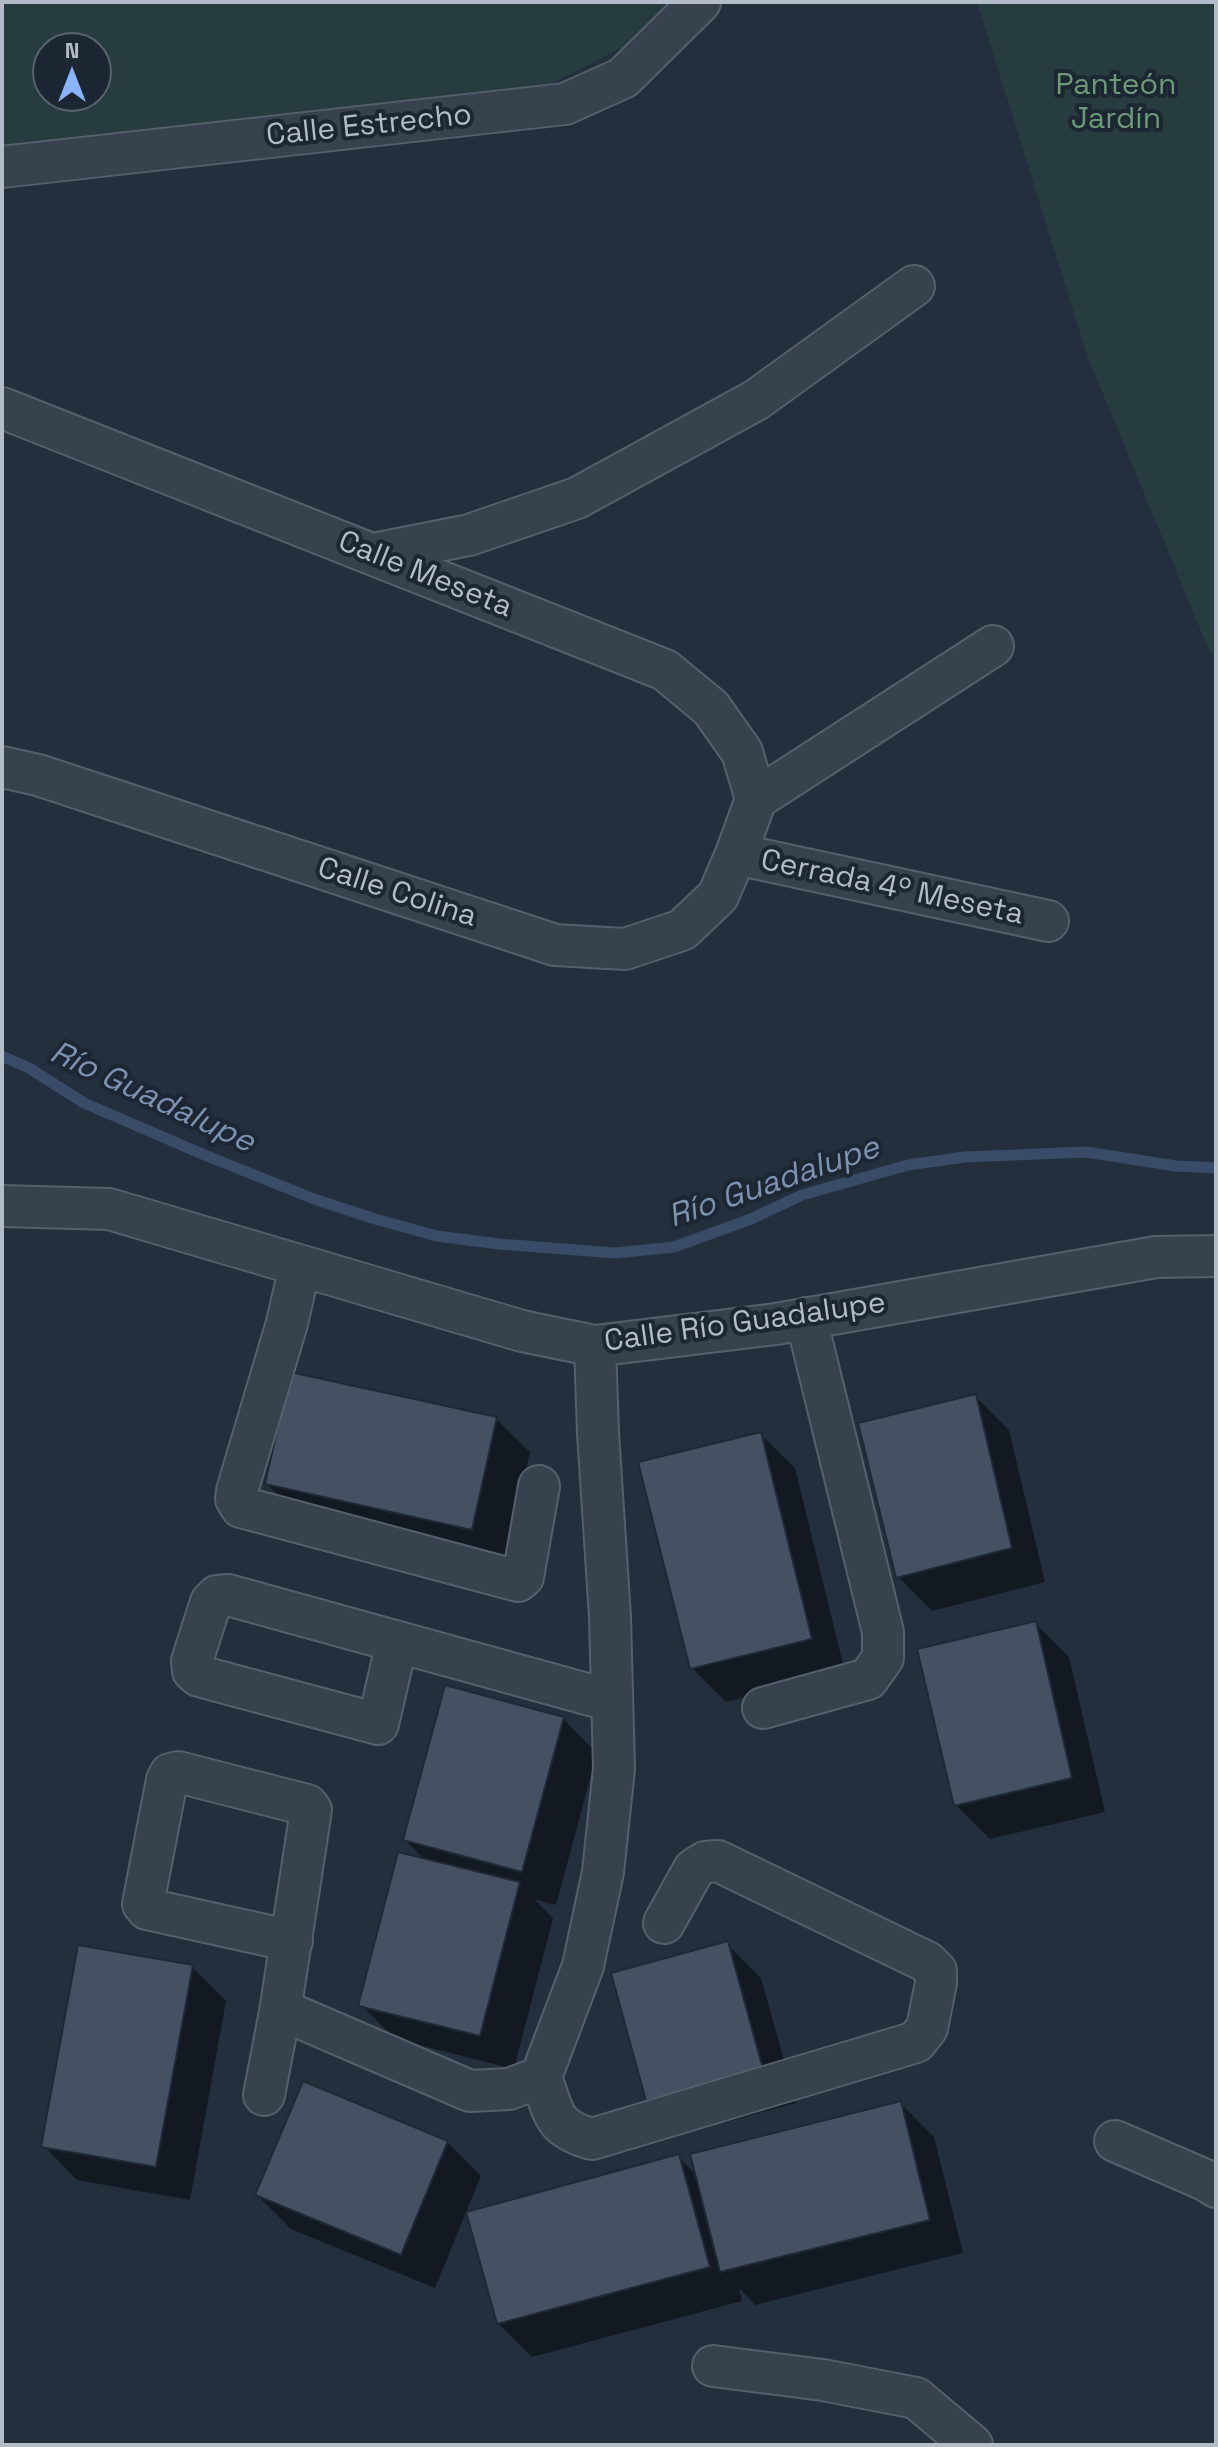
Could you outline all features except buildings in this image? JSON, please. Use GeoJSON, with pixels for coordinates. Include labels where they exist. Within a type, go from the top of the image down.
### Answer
{"type":"FeatureCollection","features":[{"type":"Feature","properties":{"kind":"street","name":"Calle Estrecho"},"geometry":{"type":"LineString","coordinates":[[2,167],[565,104],[623,78],[700,2]]}},
{"type":"Feature","properties":{"kind":"street"},"geometry":{"type":"LineString","coordinates":[[373,554],[469,535],[577,498],[756,400],[914,286]]}},
{"type":"Feature","properties":{"kind":"street","name":"Calle Meseta"},"geometry":{"type":"LineString","coordinates":[[2,408],[665,670],[711,708],[742,752],[745,828]]}},
{"type":"Feature","properties":{"kind":"street"},"geometry":{"type":"LineString","coordinates":[[745,828],[993,646]]}},
{"type":"Feature","properties":{"kind":"street","name":"Calle Colina"},"geometry":{"type":"LineString","coordinates":[[2,767],[38,775],[555,945],[625,949],[682,930],[718,896],[745,828]]}},
{"type":"Feature","properties":{"kind":"street","name":"Cerrada 4º Meseta"},"geometry":{"type":"LineString","coordinates":[[745,828],[1048,921]]}},
{"type":"Feature","properties":{"kind":"street","name":"Calle Río Guadalupe"},"geometry":{"type":"LineString","coordinates":[[2,1206],[109,1209],[522,1331],[595,1346],[776,1324],[1156,1257],[1216,1256]]}},
{"type":"Feature","properties":{"kind":"street"},"geometry":{"type":"LineString","coordinates":[[300,1266],[287,1323],[237,1491],[236,1499],[241,1507],[518,1581],[523,1577],[539,1486]]}},
{"type":"Feature","properties":{"kind":"street"},"geometry":{"type":"LineString","coordinates":[[763,1708],[868,1679],[883,1658],[883,1632],[806,1318]]}},
{"type":"Feature","properties":{"kind":"street"},"geometry":{"type":"LineString","coordinates":[[595,1346],[610,1617],[614,1769],[603,1872],[583,1966],[541,2077],[556,2120],[572,2133],[592,2139],[916,2042],[927,2028],[936,1983],[936,1971],[927,1962],[718,1861],[705,1862],[694,1869],[664,1923]]}},
{"type":"Feature","properties":{"kind":"street"},"geometry":{"type":"LineString","coordinates":[[397,1642],[378,1724],[199,1676],[193,1671],[192,1661],[211,1602],[217,1596],[228,1595],[612,1701]]}},
{"type":"Feature","properties":{"kind":"street"},"geometry":{"type":"LineString","coordinates":[[264,2095],[292,1941],[311,1810],[307,1805],[178,1772],[170,1774],[143,1904],[147,1909],[292,1941]]}},
{"type":"Feature","properties":{"kind":"street"},"geometry":{"type":"LineString","coordinates":[[280,2012],[470,2091],[509,2089],[541,2077]]}},
{"type":"Feature","properties":{"kind":"street"},"geometry":{"type":"LineString","coordinates":[[1115,2141],[1216,2187]]}},
{"type":"Feature","properties":{"kind":"street"},"geometry":{"type":"LineString","coordinates":[[713,2366],[823,2380],[916,2398],[972,2445]]}},
{"type":"Feature","properties":{"kind":"green space"},"geometry":{"type":"Polygon","coordinates":[[[2,2],[674,2],[641,38],[549,85],[2,156],[2,2]]]}},
{"type":"Feature","properties":{"kind":"green space","name":"Panteón Jardín"},"geometry":{"type":"Polygon","coordinates":[[[977,2],[1216,2],[1216,659],[1208,648],[1087,355],[977,2]]]}},
{"type":"Feature","properties":{"kind":"waterway","name":"Río Guadalupe"},"geometry":{"type":"LineString","coordinates":[[2,1056],[29,1068],[84,1103],[314,1199],[437,1236],[499,1244],[615,1253],[674,1247],[751,1219],[802,1195],[908,1165],[965,1157],[1086,1152],[1176,1166],[1216,1168]]}}]}
